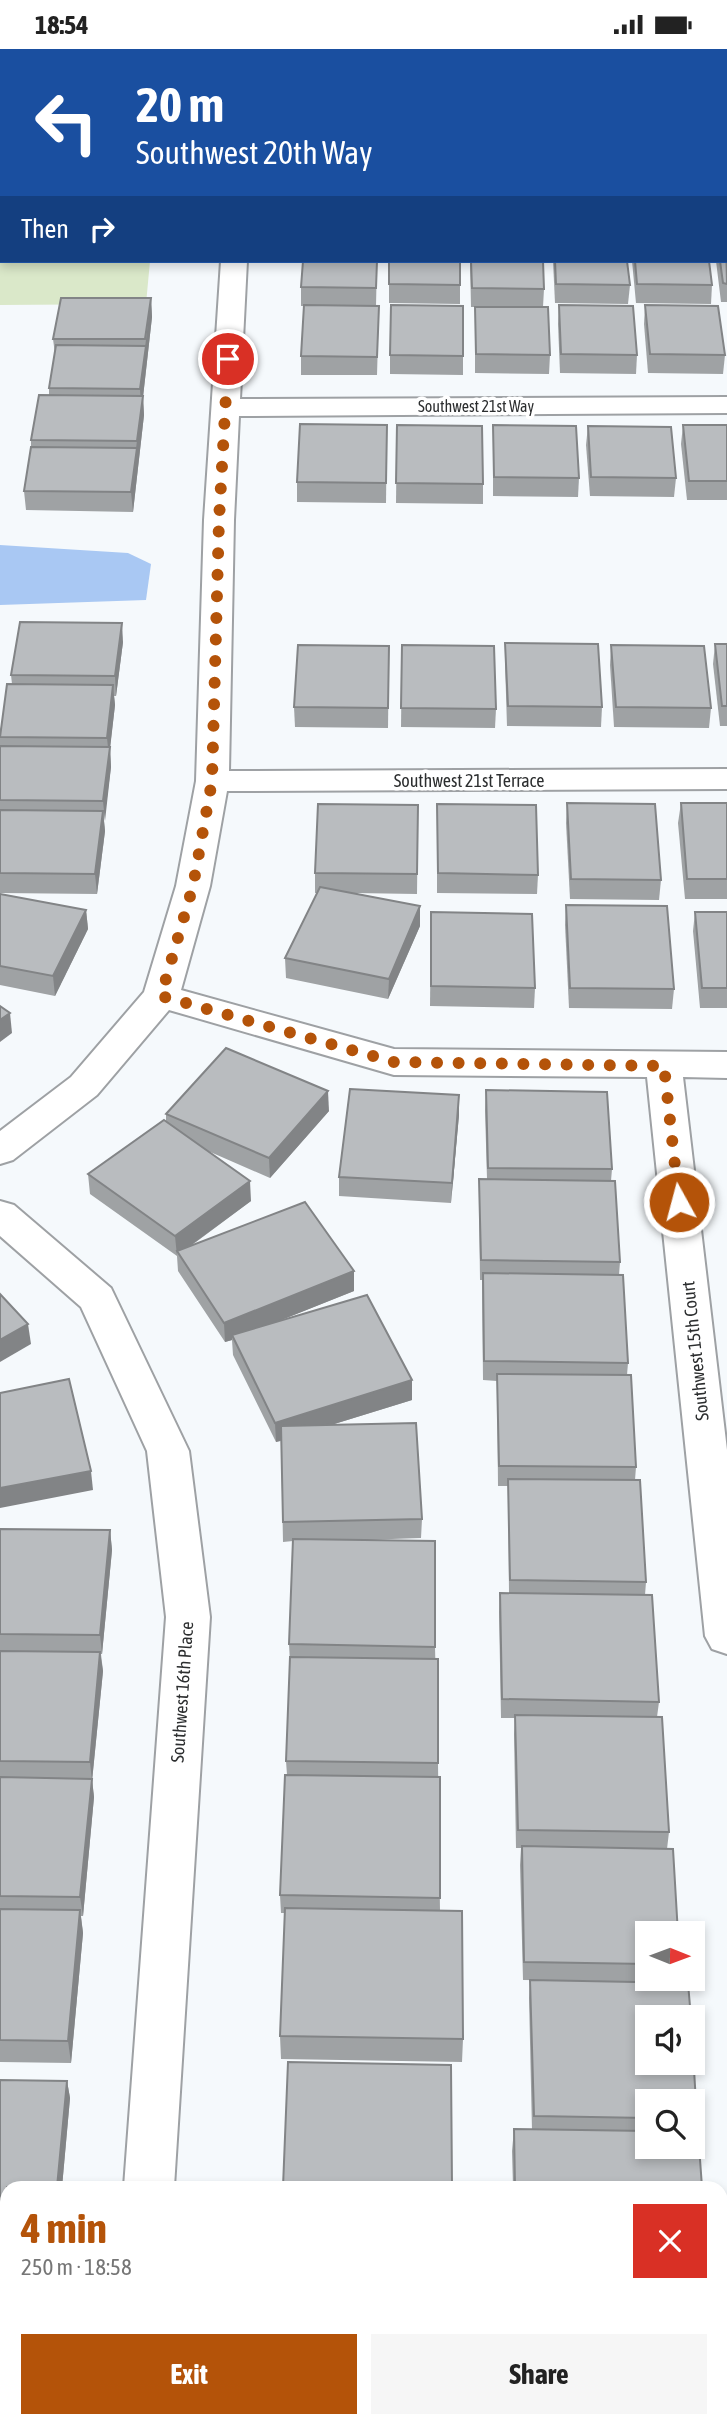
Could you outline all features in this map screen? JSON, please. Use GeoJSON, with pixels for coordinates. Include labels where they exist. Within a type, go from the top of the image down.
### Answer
{"type":"FeatureCollection","features":[{"type":"Feature","properties":{"kind":"street"},"geometry":{"type":"LineString","coordinates":[[0,1150],[84,1086],[161,996],[193,886],[212,781],[224,408],[234,263]]}},
{"type":"Feature","properties":{"kind":"street","name":"Southwest 21st Way"},"geometry":{"type":"LineString","coordinates":[[224,408],[727,405]]}},
{"type":"Feature","properties":{"kind":"street","name":"Southwest 21st Terrace"},"geometry":{"type":"LineString","coordinates":[[212,781],[727,779]]}},
{"type":"Feature","properties":{"kind":"street"},"geometry":{"type":"LineString","coordinates":[[161,996],[394,1062],[727,1066]]}},
{"type":"Feature","properties":{"kind":"street","name":"Southwest 15th Court"},"geometry":{"type":"LineString","coordinates":[[664,1066],[727,1636]]}},
{"type":"Feature","properties":{"kind":"street","name":"Southwest 16th Place"},"geometry":{"type":"LineString","coordinates":[[0,1215],[97,1298],[168,1451],[188,1617],[149,2181]]}},
{"type":"Feature","properties":{"kind":"green space"},"geometry":{"type":"Polygon","coordinates":[[[0,263],[150,263],[146,304],[0,305],[0,263]]]}},
{"type":"Feature","properties":{"kind":"water"},"geometry":{"type":"Polygon","coordinates":[[[0,545],[128,553],[151,564],[146,600],[0,605],[0,545]]]}},
{"type":"Feature","properties":{"kind":"building"},"geometry":{"type":"Polygon","coordinates":[[[303,263],[377,263],[376,288],[301,287],[303,263]]]}},
{"type":"Feature","properties":{"kind":"building"},"geometry":{"type":"Polygon","coordinates":[[[389,263],[460,263],[460,285],[389,284],[389,263]]]}},
{"type":"Feature","properties":{"kind":"building"},"geometry":{"type":"Polygon","coordinates":[[[471,263],[543,263],[544,289],[472,288],[471,263]]]}},
{"type":"Feature","properties":{"kind":"building"},"geometry":{"type":"Polygon","coordinates":[[[555,263],[627,263],[630,285],[556,284],[555,263]]]}},
{"type":"Feature","properties":{"kind":"building"},"geometry":{"type":"Polygon","coordinates":[[[635,263],[709,263],[712,285],[637,284],[635,263]]]}},
{"type":"Feature","properties":{"kind":"building"},"geometry":{"type":"Polygon","coordinates":[[[720,263],[727,263],[727,284],[723,283],[720,263]]]}},
{"type":"Feature","properties":{"kind":"building"},"geometry":{"type":"Polygon","coordinates":[[[61,298],[151,298],[145,339],[53,339],[61,298]]]}},
{"type":"Feature","properties":{"kind":"building"},"geometry":{"type":"Polygon","coordinates":[[[304,305],[379,306],[377,357],[301,356],[304,305]]]}},
{"type":"Feature","properties":{"kind":"building"},"geometry":{"type":"Polygon","coordinates":[[[391,305],[463,306],[463,356],[390,355],[391,305]]]}},
{"type":"Feature","properties":{"kind":"building"},"geometry":{"type":"Polygon","coordinates":[[[559,305],[633,306],[637,355],[561,354],[559,305]]]}},
{"type":"Feature","properties":{"kind":"building"},"geometry":{"type":"Polygon","coordinates":[[[645,305],[718,306],[725,355],[650,354],[645,305]]]}},
{"type":"Feature","properties":{"kind":"building"},"geometry":{"type":"Polygon","coordinates":[[[475,307],[548,307],[550,355],[476,354],[475,307]]]}},
{"type":"Feature","properties":{"kind":"building"},"geometry":{"type":"Polygon","coordinates":[[[56,345],[146,346],[140,389],[49,388],[56,345]]]}},
{"type":"Feature","properties":{"kind":"building"},"geometry":{"type":"Polygon","coordinates":[[[39,395],[143,396],[137,441],[31,440],[39,395]]]}},
{"type":"Feature","properties":{"kind":"building"},"geometry":{"type":"Polygon","coordinates":[[[300,424],[387,425],[386,483],[297,482],[300,424]]]}},
{"type":"Feature","properties":{"kind":"building"},"geometry":{"type":"Polygon","coordinates":[[[397,425],[482,426],[483,484],[396,483],[397,425]]]}},
{"type":"Feature","properties":{"kind":"building"},"geometry":{"type":"Polygon","coordinates":[[[493,425],[576,426],[579,478],[494,477],[493,425]]]}},
{"type":"Feature","properties":{"kind":"building"},"geometry":{"type":"Polygon","coordinates":[[[683,425],[727,425],[727,481],[689,481],[683,425]]]}},
{"type":"Feature","properties":{"kind":"building"},"geometry":{"type":"Polygon","coordinates":[[[588,426],[671,427],[676,478],[591,477],[588,426]]]}},
{"type":"Feature","properties":{"kind":"building"},"geometry":{"type":"Polygon","coordinates":[[[31,447],[137,448],[131,492],[24,491],[31,447]]]}},
{"type":"Feature","properties":{"kind":"building"},"geometry":{"type":"Polygon","coordinates":[[[20,622],[122,623],[115,676],[11,675],[20,622]]]}},
{"type":"Feature","properties":{"kind":"building"},"geometry":{"type":"Polygon","coordinates":[[[505,643],[598,644],[602,707],[508,706],[505,643]]]}},
{"type":"Feature","properties":{"kind":"building"},"geometry":{"type":"Polygon","coordinates":[[[715,644],[727,644],[727,706],[722,706],[715,644]]]}},
{"type":"Feature","properties":{"kind":"building"},"geometry":{"type":"Polygon","coordinates":[[[298,645],[389,646],[388,708],[294,707],[298,645]]]}},
{"type":"Feature","properties":{"kind":"building"},"geometry":{"type":"Polygon","coordinates":[[[402,645],[494,646],[496,709],[401,708],[402,645]]]}},
{"type":"Feature","properties":{"kind":"building"},"geometry":{"type":"Polygon","coordinates":[[[611,645],[704,646],[711,708],[616,707],[611,645]]]}},
{"type":"Feature","properties":{"kind":"building"},"geometry":{"type":"Polygon","coordinates":[[[7,684],[113,685],[107,738],[0,737],[7,684]]]}},
{"type":"Feature","properties":{"kind":"building"},"geometry":{"type":"Polygon","coordinates":[[[0,746],[110,747],[103,801],[0,800],[0,746]]]}},
{"type":"Feature","properties":{"kind":"building"},"geometry":{"type":"Polygon","coordinates":[[[567,803],[655,804],[661,880],[571,879],[567,803]]]}},
{"type":"Feature","properties":{"kind":"building"},"geometry":{"type":"Polygon","coordinates":[[[681,803],[727,803],[727,879],[687,879],[681,803]]]}},
{"type":"Feature","properties":{"kind":"building"},"geometry":{"type":"Polygon","coordinates":[[[318,804],[418,805],[417,874],[315,873],[318,804]]]}},
{"type":"Feature","properties":{"kind":"building"},"geometry":{"type":"Polygon","coordinates":[[[437,804],[536,805],[538,875],[438,873],[437,804]]]}},
{"type":"Feature","properties":{"kind":"building"},"geometry":{"type":"Polygon","coordinates":[[[0,810],[103,811],[95,874],[0,873],[0,810]]]}},
{"type":"Feature","properties":{"kind":"building"},"geometry":{"type":"Polygon","coordinates":[[[320,887],[420,906],[389,979],[285,958],[320,887]]]}},
{"type":"Feature","properties":{"kind":"building"},"geometry":{"type":"Polygon","coordinates":[[[0,894],[86,910],[53,976],[0,966],[0,894]]]}},
{"type":"Feature","properties":{"kind":"building"},"geometry":{"type":"Polygon","coordinates":[[[566,905],[667,906],[674,989],[570,988],[566,905]]]}},
{"type":"Feature","properties":{"kind":"building"},"geometry":{"type":"Polygon","coordinates":[[[431,912],[532,914],[535,988],[431,986],[431,912]]]}},
{"type":"Feature","properties":{"kind":"building"},"geometry":{"type":"Polygon","coordinates":[[[695,912],[727,912],[727,988],[702,988],[695,912]]]}},
{"type":"Feature","properties":{"kind":"building"},"geometry":{"type":"Polygon","coordinates":[[[0,1006],[10,1013],[0,1020],[0,1006]]]}},
{"type":"Feature","properties":{"kind":"building"},"geometry":{"type":"Polygon","coordinates":[[[226,1048],[328,1091],[269,1158],[166,1114],[226,1048]]]}},
{"type":"Feature","properties":{"kind":"building"},"geometry":{"type":"Polygon","coordinates":[[[350,1089],[459,1095],[452,1183],[339,1177],[350,1089]]]}},
{"type":"Feature","properties":{"kind":"building"},"geometry":{"type":"Polygon","coordinates":[[[486,1090],[607,1092],[612,1169],[488,1168],[486,1090]]]}},
{"type":"Feature","properties":{"kind":"building"},"geometry":{"type":"Polygon","coordinates":[[[164,1120],[250,1181],[175,1236],[88,1174],[164,1120]]]}},
{"type":"Feature","properties":{"kind":"building"},"geometry":{"type":"Polygon","coordinates":[[[479,1179],[615,1181],[620,1262],[481,1260],[479,1179]]]}},
{"type":"Feature","properties":{"kind":"building"},"geometry":{"type":"Polygon","coordinates":[[[305,1202],[354,1271],[224,1323],[177,1251],[305,1202]]]}},
{"type":"Feature","properties":{"kind":"building"},"geometry":{"type":"Polygon","coordinates":[[[483,1273],[623,1275],[628,1363],[484,1361],[483,1273]]]}},
{"type":"Feature","properties":{"kind":"building"},"geometry":{"type":"Polygon","coordinates":[[[0,1294],[28,1324],[0,1340],[0,1294]]]}},
{"type":"Feature","properties":{"kind":"building"},"geometry":{"type":"Polygon","coordinates":[[[367,1295],[412,1380],[275,1423],[232,1335],[367,1295]]]}},
{"type":"Feature","properties":{"kind":"building"},"geometry":{"type":"Polygon","coordinates":[[[497,1374],[631,1375],[636,1467],[499,1466],[497,1374]]]}},
{"type":"Feature","properties":{"kind":"building"},"geometry":{"type":"Polygon","coordinates":[[[69,1379],[91,1471],[0,1488],[0,1393],[69,1379]]]}},
{"type":"Feature","properties":{"kind":"building"},"geometry":{"type":"Polygon","coordinates":[[[416,1423],[422,1519],[283,1522],[281,1426],[416,1423]]]}},
{"type":"Feature","properties":{"kind":"building"},"geometry":{"type":"Polygon","coordinates":[[[508,1479],[640,1480],[646,1582],[510,1580],[508,1479]]]}},
{"type":"Feature","properties":{"kind":"building"},"geometry":{"type":"Polygon","coordinates":[[[0,1529],[110,1530],[100,1635],[0,1634],[0,1529]]]}},
{"type":"Feature","properties":{"kind":"building"},"geometry":{"type":"Polygon","coordinates":[[[293,1539],[435,1541],[435,1647],[289,1644],[293,1539]]]}},
{"type":"Feature","properties":{"kind":"building"},"geometry":{"type":"Polygon","coordinates":[[[500,1593],[652,1595],[659,1702],[502,1699],[500,1593]]]}},
{"type":"Feature","properties":{"kind":"building"},"geometry":{"type":"Polygon","coordinates":[[[0,1651],[100,1652],[90,1762],[0,1761],[0,1651]]]}},
{"type":"Feature","properties":{"kind":"building"},"geometry":{"type":"Polygon","coordinates":[[[290,1657],[438,1659],[438,1763],[286,1761],[290,1657]]]}},
{"type":"Feature","properties":{"kind":"building"},"geometry":{"type":"Polygon","coordinates":[[[515,1715],[662,1717],[669,1832],[518,1830],[515,1715]]]}},
{"type":"Feature","properties":{"kind":"building"},"geometry":{"type":"Polygon","coordinates":[[[285,1775],[440,1777],[440,1898],[280,1895],[285,1775]]]}},
{"type":"Feature","properties":{"kind":"building"},"geometry":{"type":"Polygon","coordinates":[[[0,1777],[92,1779],[80,1897],[0,1896],[0,1777]]]}},
{"type":"Feature","properties":{"kind":"building"},"geometry":{"type":"Polygon","coordinates":[[[522,1846],[673,1849],[677,1921],[635,1921],[635,1964],[524,1962],[522,1846]]]}},
{"type":"Feature","properties":{"kind":"building"},"geometry":{"type":"Polygon","coordinates":[[[285,1908],[462,1911],[463,2039],[280,2036],[285,1908]]]}},
{"type":"Feature","properties":{"kind":"building"},"geometry":{"type":"Polygon","coordinates":[[[0,1909],[80,1910],[68,2041],[0,2040],[0,1909]]]}},
{"type":"Feature","properties":{"kind":"building"},"geometry":{"type":"Polygon","coordinates":[[[530,1980],[635,1982],[635,1991],[689,1991],[690,2005],[635,2005],[635,2075],[694,2075],[695,2089],[635,2089],[635,2118],[534,2116],[530,1980]]]}},
{"type":"Feature","properties":{"kind":"building"},"geometry":{"type":"Polygon","coordinates":[[[288,2062],[451,2065],[452,2181],[283,2181],[288,2062]]]}},
{"type":"Feature","properties":{"kind":"building"},"geometry":{"type":"Polygon","coordinates":[[[0,2080],[67,2081],[58,2181],[0,2181],[0,2080]]]}},
{"type":"Feature","properties":{"kind":"building"},"geometry":{"type":"Polygon","coordinates":[[[514,2129],[635,2131],[635,2159],[700,2159],[702,2181],[515,2181],[514,2129]]]}},
{"type":"Feature","properties":{"kind":"route"},"geometry":{"type":"LineString","coordinates":[[228,359],[219,520],[212,781],[193,886],[161,996],[394,1062],[664,1066],[679,1202]]}}]}
